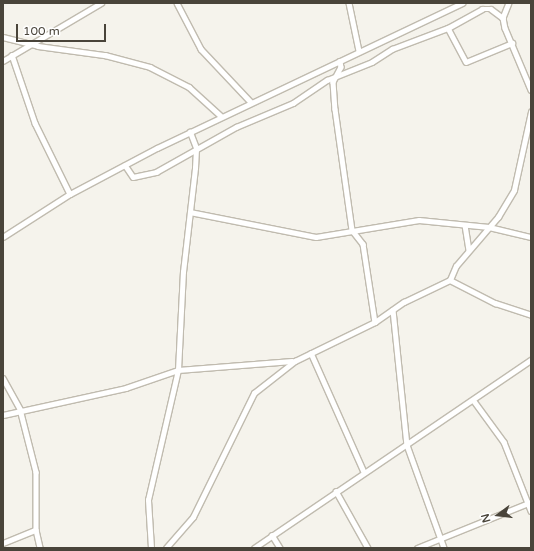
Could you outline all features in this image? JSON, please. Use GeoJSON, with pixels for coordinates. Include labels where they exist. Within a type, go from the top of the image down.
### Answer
{"type":"FeatureCollection","features":[{"type":"Feature","properties":{"kind":"street"},"geometry":{"type":"LineString","coordinates":[[3,61],[28,44],[101,3]]}},
{"type":"Feature","properties":{"kind":"street"},"geometry":{"type":"LineString","coordinates":[[176,3],[200,49],[251,102]]}},
{"type":"Feature","properties":{"kind":"street"},"geometry":{"type":"LineString","coordinates":[[349,3],[359,51]]}},
{"type":"Feature","properties":{"kind":"street"},"geometry":{"type":"LineString","coordinates":[[3,237],[70,194],[221,116],[462,3]]}},
{"type":"Feature","properties":{"kind":"street"},"geometry":{"type":"LineString","coordinates":[[503,18],[509,3]]}},
{"type":"Feature","properties":{"kind":"street"},"geometry":{"type":"LineString","coordinates":[[125,165],[129,174],[141,176],[196,151],[236,127],[293,103],[335,77],[372,62],[392,49],[448,28],[487,7],[503,18],[531,90]]}},
{"type":"Feature","properties":{"kind":"street"},"geometry":{"type":"LineString","coordinates":[[448,28],[466,62],[512,43]]}},
{"type":"Feature","properties":{"kind":"street"},"geometry":{"type":"LineString","coordinates":[[3,37],[28,44],[105,55],[150,67],[189,87],[221,116]]}},
{"type":"Feature","properties":{"kind":"street"},"geometry":{"type":"LineString","coordinates":[[12,55],[35,123],[70,194]]}},
{"type":"Feature","properties":{"kind":"street"},"geometry":{"type":"LineString","coordinates":[[340,60],[335,77],[335,109],[352,230],[363,244],[375,322]]}},
{"type":"Feature","properties":{"kind":"street"},"geometry":{"type":"LineString","coordinates":[[166,548],[193,517],[254,393],[295,361],[375,322],[393,310],[450,280],[469,250],[489,227],[514,190],[529,129],[531,112]]}},
{"type":"Feature","properties":{"kind":"street"},"geometry":{"type":"LineString","coordinates":[[151,548],[148,500],[178,370],[196,151],[190,132]]}},
{"type":"Feature","properties":{"kind":"street"},"geometry":{"type":"LineString","coordinates":[[190,212],[316,237],[340,235],[352,230],[419,220],[489,227],[531,237]]}},
{"type":"Feature","properties":{"kind":"street"},"geometry":{"type":"LineString","coordinates":[[465,224],[469,250]]}},
{"type":"Feature","properties":{"kind":"street"},"geometry":{"type":"LineString","coordinates":[[450,280],[495,303],[531,315]]}},
{"type":"Feature","properties":{"kind":"street"},"geometry":{"type":"LineString","coordinates":[[393,310],[407,444],[444,548]]}},
{"type":"Feature","properties":{"kind":"street"},"geometry":{"type":"LineString","coordinates":[[311,353],[364,472]]}},
{"type":"Feature","properties":{"kind":"street"},"geometry":{"type":"LineString","coordinates":[[254,548],[272,534],[364,472],[474,401],[531,360]]}},
{"type":"Feature","properties":{"kind":"street"},"geometry":{"type":"LineString","coordinates":[[3,415],[20,409],[118,390],[178,370],[295,361]]}},
{"type":"Feature","properties":{"kind":"street"},"geometry":{"type":"LineString","coordinates":[[3,378],[20,409],[37,481],[36,530],[40,548]]}},
{"type":"Feature","properties":{"kind":"street"},"geometry":{"type":"LineString","coordinates":[[474,401],[504,442],[531,511]]}},
{"type":"Feature","properties":{"kind":"street"},"geometry":{"type":"LineString","coordinates":[[336,491],[368,548]]}},
{"type":"Feature","properties":{"kind":"street"},"geometry":{"type":"LineString","coordinates":[[417,548],[529,503]]}},
{"type":"Feature","properties":{"kind":"street"},"geometry":{"type":"LineString","coordinates":[[3,543],[36,530]]}},
{"type":"Feature","properties":{"kind":"street"},"geometry":{"type":"LineString","coordinates":[[272,534],[280,548]]}}]}
